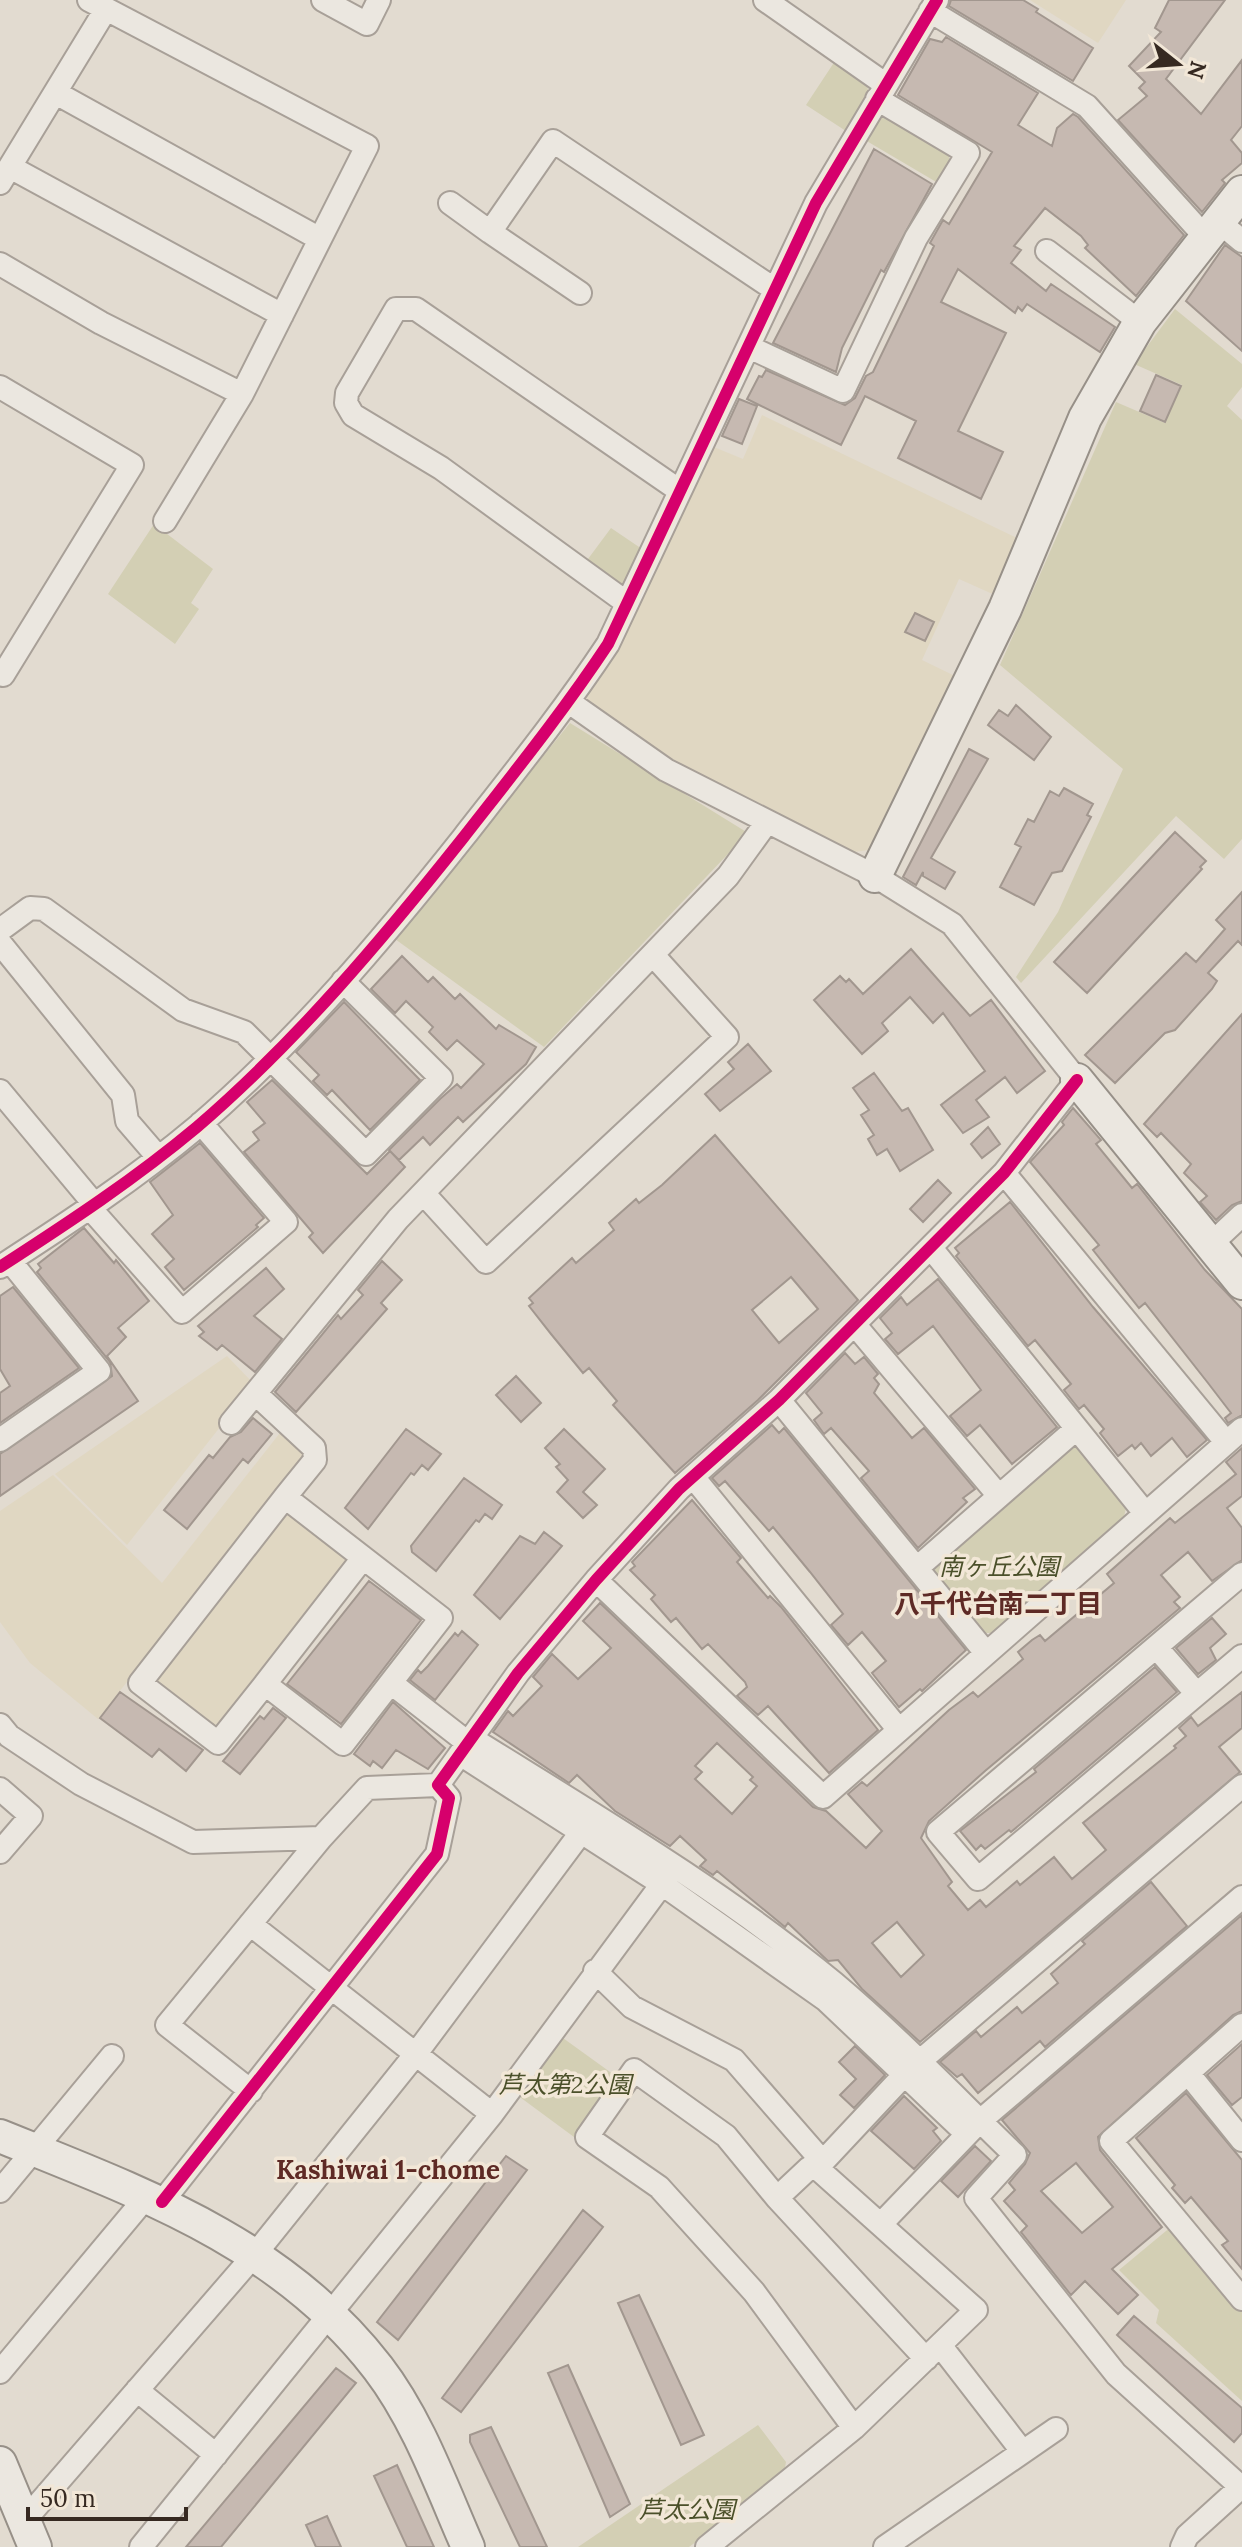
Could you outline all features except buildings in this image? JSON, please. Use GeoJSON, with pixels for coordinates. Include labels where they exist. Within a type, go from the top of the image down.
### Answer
{"type":"FeatureCollection","features":[{"type":"Feature","properties":{"kind":"street"},"geometry":{"type":"LineString","coordinates":[[323,0],[367,24],[379,0]]}},
{"type":"Feature","properties":{"kind":"street"},"geometry":{"type":"LineString","coordinates":[[749,347],[843,391],[916,238],[968,153],[881,91],[765,0]]}},
{"type":"Feature","properties":{"kind":"street"},"geometry":{"type":"LineString","coordinates":[[165,521],[242,394],[282,315],[367,146],[98,5],[56,93],[5,175],[282,315]]}},
{"type":"Feature","properties":{"kind":"street"},"geometry":{"type":"LineString","coordinates":[[0,1440],[99,1371],[5,1264],[92,1207],[158,1157],[201,1123],[270,1056],[397,922],[569,702],[608,644],[816,203],[934,6],[1087,106],[1223,234]]}},
{"type":"Feature","properties":{"kind":"street"},"geometry":{"type":"LineString","coordinates":[[56,93],[320,239]]}},
{"type":"Feature","properties":{"kind":"street"},"geometry":{"type":"LineString","coordinates":[[490,232],[553,141],[774,289]]}},
{"type":"Feature","properties":{"kind":"street"},"geometry":{"type":"LineString","coordinates":[[875,876],[1005,609],[1085,418],[1140,322],[1223,234],[1242,192]]}},
{"type":"Feature","properties":{"kind":"street"},"geometry":{"type":"LineString","coordinates":[[450,203],[580,293]]}},
{"type":"Feature","properties":{"kind":"street"},"geometry":{"type":"LineString","coordinates":[[1047,251],[1140,322]]}},
{"type":"Feature","properties":{"kind":"street"},"geometry":{"type":"LineString","coordinates":[[0,264],[101,323],[242,394]]}},
{"type":"Feature","properties":{"kind":"street"},"geometry":{"type":"LineString","coordinates":[[627,603],[441,468],[353,415],[346,403],[347,393],[396,309],[416,309],[680,491]]}},
{"type":"Feature","properties":{"kind":"street"},"geometry":{"type":"LineString","coordinates":[[0,387],[132,465],[3,675],[0,674]]}},
{"type":"Feature","properties":{"kind":"street"},"geometry":{"type":"LineString","coordinates":[[569,702],[666,770],[875,876],[952,924],[1242,1283]]}},
{"type":"Feature","properties":{"kind":"street"},"geometry":{"type":"LineString","coordinates":[[231,1423],[398,1219],[728,876],[767,822]]}},
{"type":"Feature","properties":{"kind":"street"},"geometry":{"type":"LineString","coordinates":[[0,930],[30,908],[44,909],[183,1010],[238,1028],[270,1056],[366,1154],[441,1078],[343,981]]}},
{"type":"Feature","properties":{"kind":"street"},"geometry":{"type":"LineString","coordinates":[[0,943],[123,1095],[127,1121],[158,1157]]}},
{"type":"Feature","properties":{"kind":"street"},"geometry":{"type":"LineString","coordinates":[[424,1194],[486,1262],[727,1037],[653,955]]}},
{"type":"Feature","properties":{"kind":"street"},"geometry":{"type":"LineString","coordinates":[[438,1785],[518,1673],[596,1580],[679,1489],[779,1400],[1004,1173],[1077,1080]]}},
{"type":"Feature","properties":{"kind":"street"},"geometry":{"type":"LineString","coordinates":[[0,1091],[92,1207],[182,1312],[286,1222],[201,1123]]}},
{"type":"Feature","properties":{"kind":"street"},"geometry":{"type":"LineString","coordinates":[[596,1580],[823,1797],[1234,1436],[1004,1173]]}},
{"type":"Feature","properties":{"kind":"street"},"geometry":{"type":"LineString","coordinates":[[1211,1244],[1242,1215]]}},
{"type":"Feature","properties":{"kind":"street"},"geometry":{"type":"LineString","coordinates":[[931,1248],[1145,1513]]}},
{"type":"Feature","properties":{"kind":"street"},"geometry":{"type":"LineString","coordinates":[[855,1325],[999,1496]]}},
{"type":"Feature","properties":{"kind":"street"},"geometry":{"type":"LineString","coordinates":[[256,1394],[314,1448],[315,1460],[140,1683],[218,1743],[363,1558]]}},
{"type":"Feature","properties":{"kind":"street"},"geometry":{"type":"LineString","coordinates":[[779,1400],[986,1653]]}},
{"type":"Feature","properties":{"kind":"street"},"geometry":{"type":"LineString","coordinates":[[917,1568],[1076,1429]]}},
{"type":"Feature","properties":{"kind":"street"},"geometry":{"type":"LineString","coordinates":[[694,1478],[899,1730]]}},
{"type":"Feature","properties":{"kind":"street"},"geometry":{"type":"LineString","coordinates":[[265,1684],[343,1744],[441,1618],[285,1497]]}},
{"type":"Feature","properties":{"kind":"street"},"geometry":{"type":"LineString","coordinates":[[1242,1574],[938,1832],[978,1879],[1242,1656]]}},
{"type":"Feature","properties":{"kind":"street"},"geometry":{"type":"LineString","coordinates":[[1156,1647],[1197,1694]]}},
{"type":"Feature","properties":{"kind":"street"},"geometry":{"type":"LineString","coordinates":[[391,1683],[466,1745],[589,1824],[744,1915],[822,1975],[974,2128],[1015,2155],[976,2198],[1116,2374],[1242,2487],[1187,2536],[1182,2547]]}},
{"type":"Feature","properties":{"kind":"street"},"geometry":{"type":"LineString","coordinates":[[0,1725],[9,1736],[81,1784],[193,1842],[321,1838]]}},
{"type":"Feature","properties":{"kind":"street"},"geometry":{"type":"LineString","coordinates":[[251,2091],[167,2025],[321,1838],[367,1788],[438,1785]]}},
{"type":"Feature","properties":{"kind":"street"},"geometry":{"type":"LineString","coordinates":[[0,2372],[251,2091],[437,1854],[449,1798],[438,1785]]}},
{"type":"Feature","properties":{"kind":"street"},"geometry":{"type":"LineString","coordinates":[[777,2198],[809,2168],[819,2164],[913,2068],[1242,1786]]}},
{"type":"Feature","properties":{"kind":"street"},"geometry":{"type":"LineString","coordinates":[[0,1789],[31,1816],[0,1852]]}},
{"type":"Feature","properties":{"kind":"street"},"geometry":{"type":"LineString","coordinates":[[589,1824],[662,1884],[826,2000],[913,2068]]}},
{"type":"Feature","properties":{"kind":"street"},"geometry":{"type":"LineString","coordinates":[[29,2535],[137,2390],[256,2253],[415,2055],[589,1824]]}},
{"type":"Feature","properties":{"kind":"street"},"geometry":{"type":"LineString","coordinates":[[141,2547],[492,2114],[662,1884]]}},
{"type":"Feature","properties":{"kind":"street"},"geometry":{"type":"LineString","coordinates":[[881,2224],[974,2128],[1242,1897]]}},
{"type":"Feature","properties":{"kind":"street"},"geometry":{"type":"LineString","coordinates":[[250,1924],[492,2114]]}},
{"type":"Feature","properties":{"kind":"street"},"geometry":{"type":"LineString","coordinates":[[595,1971],[632,2007],[734,2060],[819,2164],[976,2310],[854,2428],[720,2543]]}},
{"type":"Feature","properties":{"kind":"street"},"geometry":{"type":"LineString","coordinates":[[1242,2025],[1111,2141],[1242,2299]]}},
{"type":"Feature","properties":{"kind":"street"},"geometry":{"type":"LineString","coordinates":[[0,2191],[112,2056]]}},
{"type":"Feature","properties":{"kind":"street"},"geometry":{"type":"LineString","coordinates":[[854,2428],[754,2292],[659,2187],[587,2137],[634,2070],[726,2136],[777,2198],[933,2352],[1022,2451]]}},
{"type":"Feature","properties":{"kind":"street"},"geometry":{"type":"LineString","coordinates":[[1188,2073],[1242,2140]]}},
{"type":"Feature","properties":{"kind":"street"},"geometry":{"type":"LineString","coordinates":[[0,2136],[154,2199],[256,2253],[330,2315],[379,2369],[418,2436],[468,2547]]}},
{"type":"Feature","properties":{"kind":"street"},"geometry":{"type":"LineString","coordinates":[[137,2390],[216,2455]]}},
{"type":"Feature","properties":{"kind":"street"},"geometry":{"type":"LineString","coordinates":[[885,2547],[1056,2429]]}},
{"type":"Feature","properties":{"kind":"street"},"geometry":{"type":"LineString","coordinates":[[0,2463],[29,2535]]}},
{"type":"Feature","properties":{"kind":"shaded area"},"geometry":{"type":"Polygon","coordinates":[[[1030,0],[1126,0],[1098,43],[1030,0]]]}},
{"type":"Feature","properties":{"kind":"shaded area"},"geometry":{"type":"Polygon","coordinates":[[[762,415],[1021,540],[997,596],[959,579],[922,660],[957,677],[879,840],[868,850],[855,852],[654,750],[587,704],[584,692],[633,617],[709,445],[743,459],[762,415]]]}},
{"type":"Feature","properties":{"kind":"shaded area"},"geometry":{"type":"Polygon","coordinates":[[[227,1356],[254,1384],[127,1545],[55,1474],[227,1356]]]}},
{"type":"Feature","properties":{"kind":"shaded area"},"geometry":{"type":"Polygon","coordinates":[[[283,1429],[304,1455],[98,1719],[30,1663],[0,1622],[0,1511],[53,1475],[162,1583],[283,1429]]]}},
{"type":"Feature","properties":{"kind":"shaded area"},"geometry":{"type":"Polygon","coordinates":[[[281,1515],[295,1517],[345,1556],[345,1566],[220,1725],[205,1724],[158,1686],[157,1674],[281,1515]]]}},
{"type":"Feature","properties":{"kind":"green space"},"geometry":{"type":"Polygon","coordinates":[[[835,61],[866,83],[870,96],[849,133],[806,105],[835,61]]]}},
{"type":"Feature","properties":{"kind":"green space"},"geometry":{"type":"Polygon","coordinates":[[[878,118],[889,118],[948,153],[950,162],[938,183],[865,140],[878,118]]]}},
{"type":"Feature","properties":{"kind":"green space"},"geometry":{"type":"Polygon","coordinates":[[[1175,309],[1242,364],[1242,387],[1227,406],[1242,420],[1242,839],[1224,859],[1176,816],[1021,983],[1016,977],[1058,912],[1123,769],[1000,665],[1116,402],[1165,423],[1182,385],[1134,364],[1175,309]]]}},
{"type":"Feature","properties":{"kind":"green space"},"geometry":{"type":"Polygon","coordinates":[[[154,524],[213,569],[191,603],[199,609],[175,644],[108,594],[154,524]]]}},
{"type":"Feature","properties":{"kind":"green space"},"geometry":{"type":"Polygon","coordinates":[[[611,528],[642,549],[629,582],[616,586],[585,563],[611,528]]]}},
{"type":"Feature","properties":{"kind":"green space"},"geometry":{"type":"Polygon","coordinates":[[[570,723],[748,833],[544,1047],[395,939],[570,723]]]}},
{"type":"Feature","properties":{"kind":"green space","name":"南ヶ丘公園"},"geometry":{"type":"Polygon","coordinates":[[[1081,1445],[1127,1503],[1124,1517],[993,1633],[982,1633],[934,1574],[934,1563],[1070,1446],[1081,1445]]]}},
{"type":"Feature","properties":{"kind":"green space","name":"芦太第2公園"},"geometry":{"type":"Polygon","coordinates":[[[556,2033],[617,2077],[574,2137],[513,2092],[556,2033]]]}},
{"type":"Feature","properties":{"kind":"green space"},"geometry":{"type":"Polygon","coordinates":[[[1172,2226],[1242,2311],[1242,2401],[1156,2323],[1159,2310],[1119,2270],[1172,2226]]]}},
{"type":"Feature","properties":{"kind":"green space","name":"芦太公園"},"geometry":{"type":"Polygon","coordinates":[[[758,2425],[786,2462],[783,2478],[689,2547],[578,2547],[758,2425]]]}},
{"type":"Feature","properties":{"kind":"cycle path"},"geometry":{"type":"LineString","coordinates":[[0,1267],[150,1165],[197,1127],[269,1060],[337,989],[401,914],[556,718],[608,644],[816,203],[937,0]]}},
{"type":"Feature","properties":{"kind":"cycle path"},"geometry":{"type":"LineString","coordinates":[[162,2202],[437,1854],[449,1798],[438,1785],[518,1673],[596,1580],[679,1489],[779,1400],[1004,1173],[1077,1080]]}},
{"type":"Feature","properties":{"kind":"district","name":"八千代台南二丁目"},"geometry":{"type":"Point","coordinates":[998,1604]}},
{"type":"Feature","properties":{"kind":"district","name":"Kashiwai 1-chome"},"geometry":{"type":"Point","coordinates":[388,2170]}}]}
